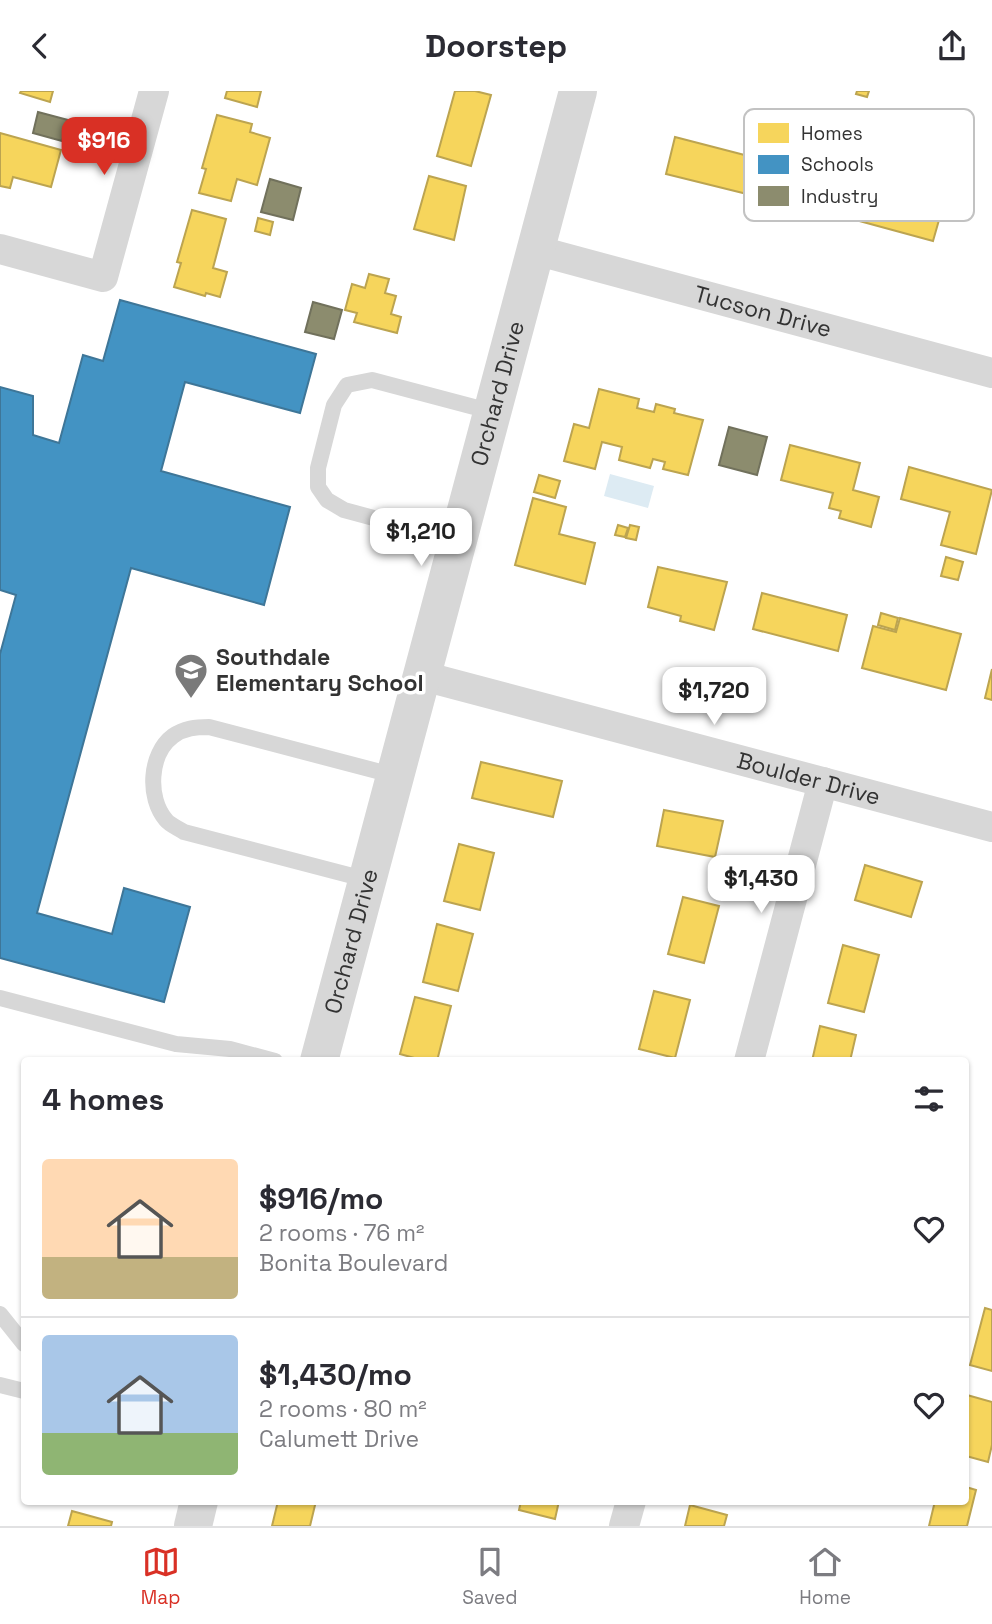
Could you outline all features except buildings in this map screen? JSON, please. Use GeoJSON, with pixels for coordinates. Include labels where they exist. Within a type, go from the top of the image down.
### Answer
{"type":"FeatureCollection","features":[{"type":"Feature","properties":{"kind":"street"},"geometry":{"type":"LineString","coordinates":[[0,249],[103,277],[154,91]]}},
{"type":"Feature","properties":{"kind":"street","name":"Orchard Drive"},"geometry":{"type":"LineString","coordinates":[[320,1057],[578,91]]}},
{"type":"Feature","properties":{"kind":"street","name":"Tucson Drive"},"geometry":{"type":"LineString","coordinates":[[535,250],[992,373]]}},
{"type":"Feature","properties":{"kind":"street","name":"Boulder Drive"},"geometry":{"type":"LineString","coordinates":[[423,676],[992,827]]}},
{"type":"Feature","properties":{"kind":"street"},"geometry":{"type":"LineString","coordinates":[[750,1057],[823,782]]}},
{"type":"Feature","properties":{"kind":"street"},"geometry":{"type":"LineString","coordinates":[[193,1526],[199,1505]]}},
{"type":"Feature","properties":{"kind":"street"},"geometry":{"type":"LineString","coordinates":[[624,1526],[630,1505]]}},
{"type":"Feature","properties":{"kind":"lane"},"geometry":{"type":"LineString","coordinates":[[459,541],[344,510],[327,500],[318,487],[318,477],[334,405],[348,385],[372,380],[493,412]]}},
{"type":"Feature","properties":{"kind":"lane"},"geometry":{"type":"LineString","coordinates":[[368,880],[184,832],[167,822],[157,804],[153,788],[155,767],[160,750],[172,737],[191,727],[209,727],[397,776]]}},
{"type":"Feature","properties":{"kind":"lane"},"geometry":{"type":"LineString","coordinates":[[0,997],[176,1044],[230,1049],[260,1057]]}},
{"type":"Feature","properties":{"kind":"lane"},"geometry":{"type":"LineString","coordinates":[[0,1314],[21,1340]]}},
{"type":"Feature","properties":{"kind":"lane"},"geometry":{"type":"LineString","coordinates":[[0,1385],[21,1390]]}},
{"type":"Feature","properties":{"kind":"shaded area"},"geometry":{"type":"Polygon","coordinates":[[[610,474],[654,486],[648,508],[604,496],[610,474]]]}},
{"type":"Feature","properties":{"kind":"place","name":"Southdale Elementary School"},"geometry":{"type":"Point","coordinates":[191,700]}}]}
